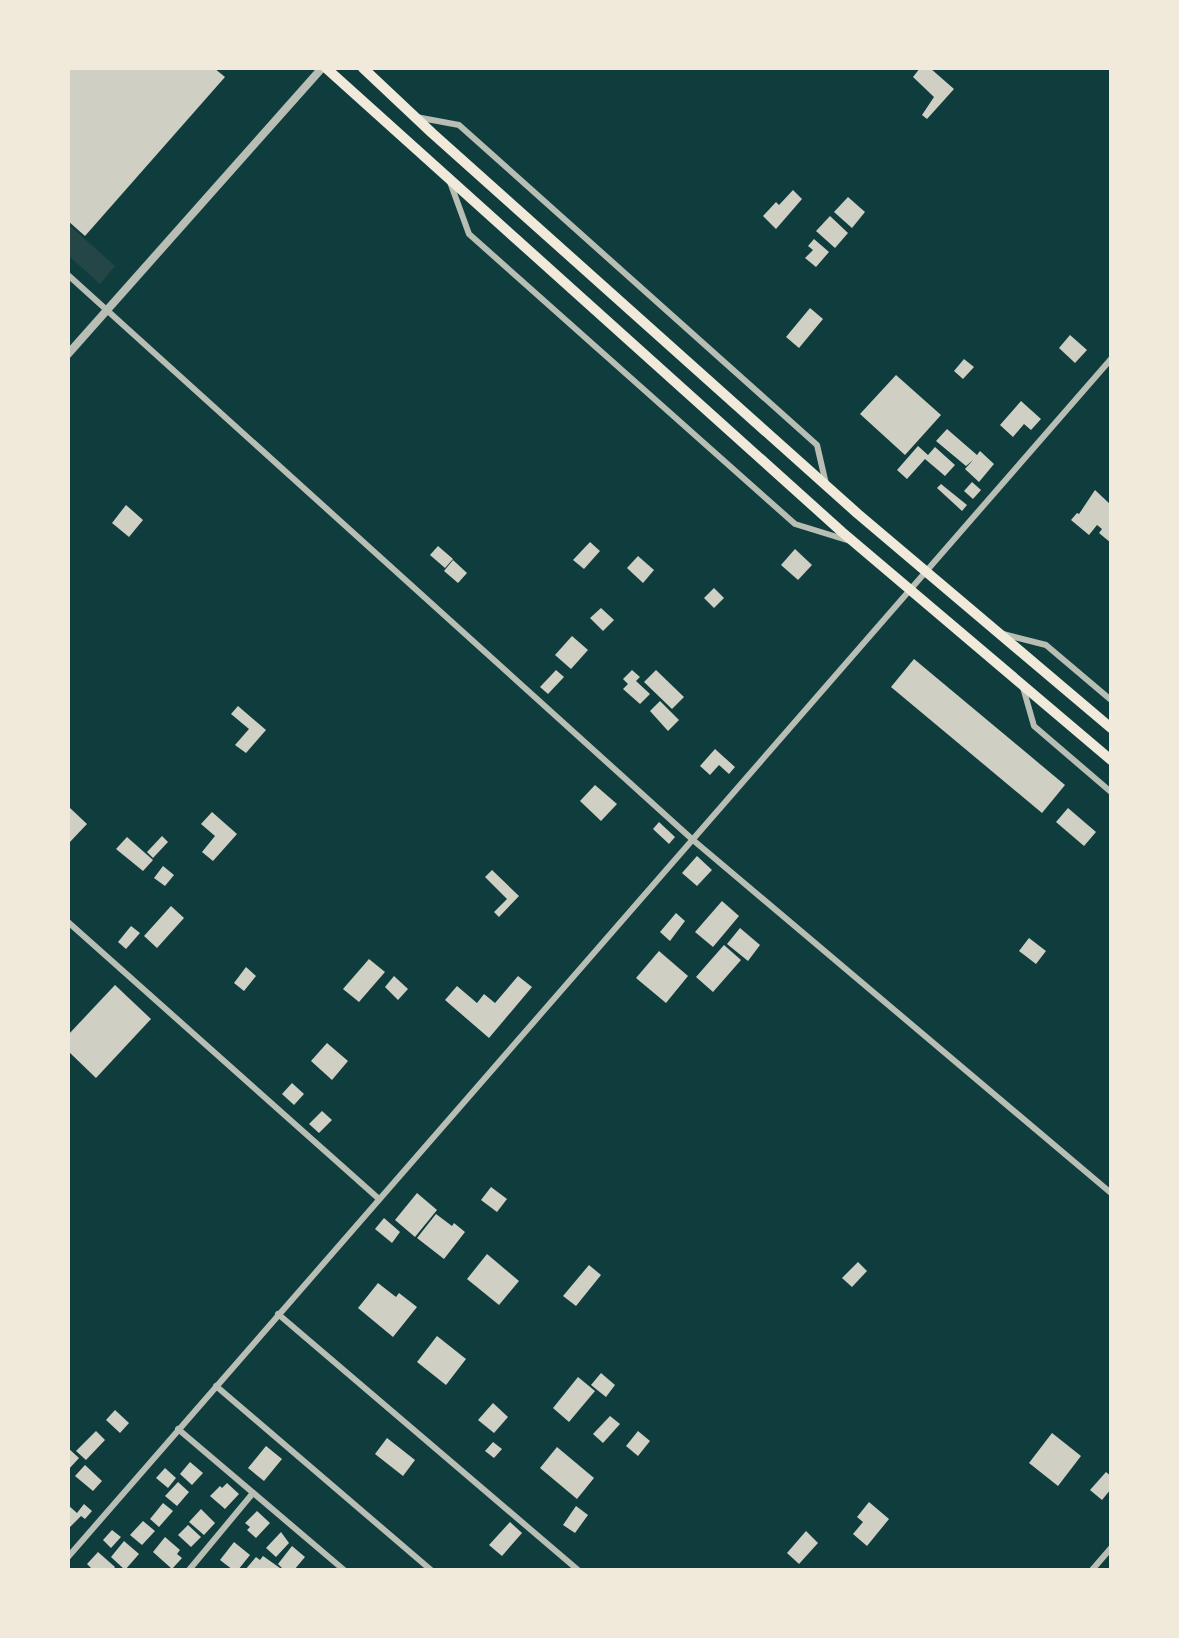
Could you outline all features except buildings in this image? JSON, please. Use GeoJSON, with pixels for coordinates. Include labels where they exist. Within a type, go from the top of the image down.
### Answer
{"type":"FeatureCollection","features":[{"type":"Feature","properties":{"kind":"main road"},"geometry":{"type":"LineString","coordinates":[[324,68],[855,543],[1111,760]]}},
{"type":"Feature","properties":{"kind":"main road"},"geometry":{"type":"LineString","coordinates":[[363,68],[826,485],[1111,728]]}},
{"type":"Feature","properties":{"kind":"street"},"geometry":{"type":"LineString","coordinates":[[68,354],[324,68]]}},
{"type":"Feature","properties":{"kind":"street"},"geometry":{"type":"LineString","coordinates":[[414,116],[459,125],[807,435],[817,444],[826,485]]}},
{"type":"Feature","properties":{"kind":"street"},"geometry":{"type":"LineString","coordinates":[[449,179],[469,234],[795,524],[855,543]]}},
{"type":"Feature","properties":{"kind":"street"},"geometry":{"type":"LineString","coordinates":[[68,275],[693,840],[1111,1193]]}},
{"type":"Feature","properties":{"kind":"street"},"geometry":{"type":"LineString","coordinates":[[68,1557],[1111,359]]}},
{"type":"Feature","properties":{"kind":"street"},"geometry":{"type":"LineString","coordinates":[[998,632],[1046,645],[1111,700]]}},
{"type":"Feature","properties":{"kind":"street"},"geometry":{"type":"LineString","coordinates":[[1021,684],[1034,726],[1111,792]]}},
{"type":"Feature","properties":{"kind":"street"},"geometry":{"type":"LineString","coordinates":[[68,922],[379,1199]]}},
{"type":"Feature","properties":{"kind":"street"},"geometry":{"type":"LineString","coordinates":[[278,1314],[578,1570]]}},
{"type":"Feature","properties":{"kind":"street"},"geometry":{"type":"LineString","coordinates":[[216,1386],[431,1570]]}},
{"type":"Feature","properties":{"kind":"street"},"geometry":{"type":"LineString","coordinates":[[178,1429],[344,1570]]}},
{"type":"Feature","properties":{"kind":"street"},"geometry":{"type":"LineString","coordinates":[[195,1568],[253,1493]]}},
{"type":"Feature","properties":{"kind":"street"},"geometry":{"type":"LineString","coordinates":[[1092,1570],[1111,1548]]}},
{"type":"Feature","properties":{"kind":"shaded area"},"geometry":{"type":"Polygon","coordinates":[[[68,224],[115,266],[100,284],[68,255],[68,224]]]}}]}
